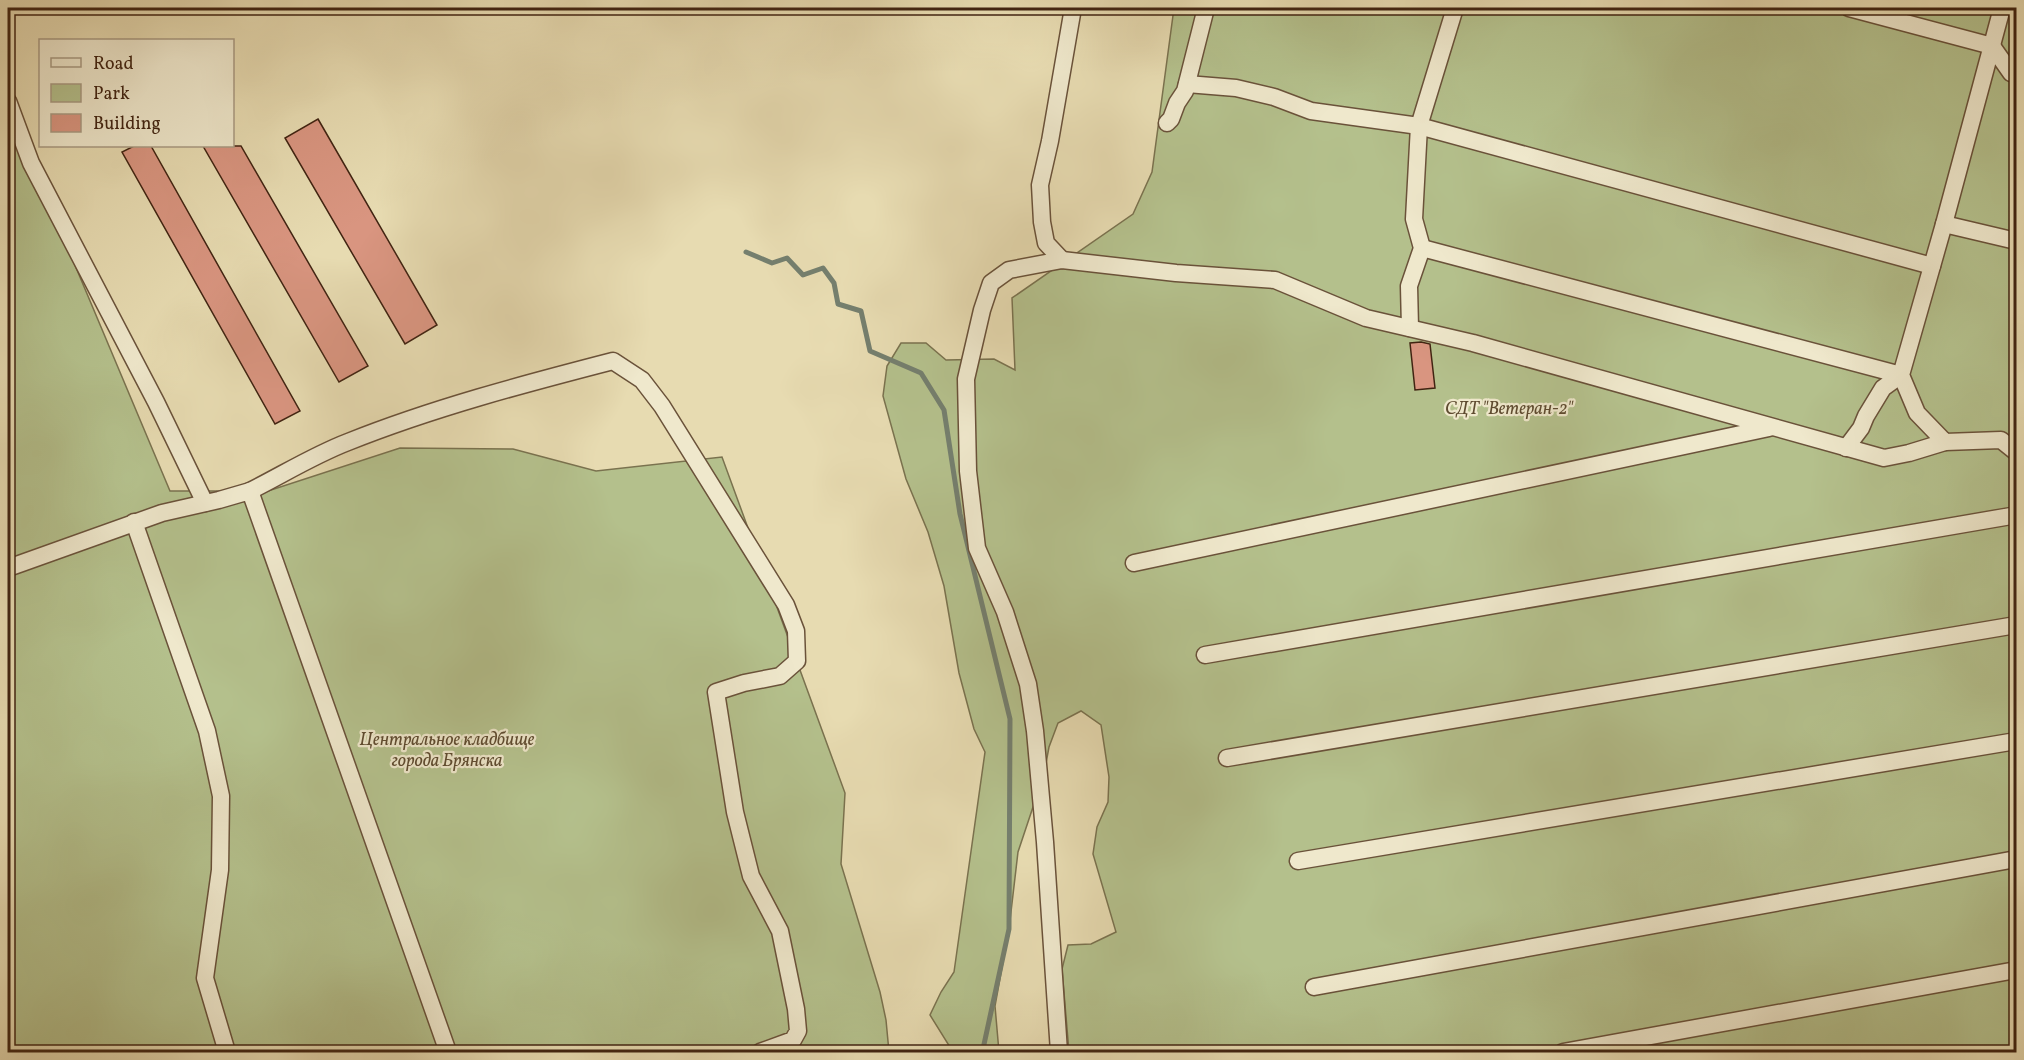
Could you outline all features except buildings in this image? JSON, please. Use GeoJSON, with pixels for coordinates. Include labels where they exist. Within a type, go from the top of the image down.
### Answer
{"type":"FeatureCollection","features":[{"type":"Feature","properties":{"kind":"lane"},"geometry":{"type":"LineString","coordinates":[[1062,260],[1046,243],[1042,222],[1040,185],[1073,8]]}},
{"type":"Feature","properties":{"kind":"lane"},"geometry":{"type":"LineString","coordinates":[[1167,123],[1187,84],[1206,8]]}},
{"type":"Feature","properties":{"kind":"lane"},"geometry":{"type":"LineString","coordinates":[[1410,328],[1409,286],[1422,248],[1414,219],[1419,126],[1455,8]]}},
{"type":"Feature","properties":{"kind":"lane"},"geometry":{"type":"LineString","coordinates":[[1849,8],[1992,46],[2011,73],[2016,75]]}},
{"type":"Feature","properties":{"kind":"lane"},"geometry":{"type":"LineString","coordinates":[[1846,448],[1861,428],[1883,388],[1901,375],[2002,8]]}},
{"type":"Feature","properties":{"kind":"lane"},"geometry":{"type":"LineString","coordinates":[[1187,84],[1236,88],[1311,111],[1419,126],[1932,266]]}},
{"type":"Feature","properties":{"kind":"lane"},"geometry":{"type":"LineString","coordinates":[[8,101],[31,163],[156,402],[205,502]]}},
{"type":"Feature","properties":{"kind":"lane"},"geometry":{"type":"LineString","coordinates":[[1944,224],[2016,241]]}},
{"type":"Feature","properties":{"kind":"lane"},"geometry":{"type":"LineString","coordinates":[[1422,248],[1901,375]]}},
{"type":"Feature","properties":{"kind":"lane"},"geometry":{"type":"LineString","coordinates":[[1059,1053],[1045,842],[1035,731],[1028,684],[1005,612],[977,548],[968,471],[966,379],[982,310],[991,283],[1009,270],[1062,260],[1176,273],[1275,280],[1366,318],[1485,346],[1884,458],[1945,442],[2001,440],[2016,452]]}},
{"type":"Feature","properties":{"kind":"lane"},"geometry":{"type":"LineString","coordinates":[[8,568],[162,513],[250,491],[346,443],[438,411],[613,361],[642,381],[662,406],[786,605],[796,631],[797,661],[780,676],[744,683],[716,692],[735,812],[751,876],[780,931],[796,1009],[798,1031],[793,1040],[760,1053]]}},
{"type":"Feature","properties":{"kind":"lane"},"geometry":{"type":"LineString","coordinates":[[1901,375],[1917,413],[1945,442]]}},
{"type":"Feature","properties":{"kind":"lane"},"geometry":{"type":"LineString","coordinates":[[1134,563],[1773,428]]}},
{"type":"Feature","properties":{"kind":"lane"},"geometry":{"type":"LineString","coordinates":[[250,491],[448,1053]]}},
{"type":"Feature","properties":{"kind":"lane"},"geometry":{"type":"LineString","coordinates":[[1204,655],[2016,517]]}},
{"type":"Feature","properties":{"kind":"lane"},"geometry":{"type":"LineString","coordinates":[[134,522],[207,731],[221,796],[220,870],[205,978],[227,1053]]}},
{"type":"Feature","properties":{"kind":"lane"},"geometry":{"type":"LineString","coordinates":[[1227,758],[2016,626]]}},
{"type":"Feature","properties":{"kind":"lane"},"geometry":{"type":"LineString","coordinates":[[1298,861],[2016,741]]}},
{"type":"Feature","properties":{"kind":"lane"},"geometry":{"type":"LineString","coordinates":[[1314,987],[2016,859]]}},
{"type":"Feature","properties":{"kind":"lane"},"geometry":{"type":"LineString","coordinates":[[1563,1053],[2016,970]]}},
{"type":"Feature","properties":{"kind":"green space","name":"СДТ \"Ветеран-2\""},"geometry":{"type":"Polygon","coordinates":[[[1174,8],[2016,8],[2016,399],[2012,414],[2016,416],[2016,1052],[1069,1052],[1062,969],[1068,945],[1091,944],[1116,932],[1093,854],[1097,827],[1108,802],[1109,777],[1101,725],[1081,711],[1058,723],[1018,852],[1009,929],[995,1006],[999,1052],[953,1052],[930,1015],[954,972],[985,752],[974,729],[959,673],[944,586],[928,532],[906,479],[883,396],[887,366],[901,343],[926,343],[946,360],[994,359],[1015,370],[1012,298],[1133,214],[1152,172],[1174,8]]]}},
{"type":"Feature","properties":{"kind":"green space","name":"Центральное кладбище города Брянска"},"geometry":{"type":"Polygon","coordinates":[[[8,106],[170,491],[268,491],[400,448],[513,449],[596,471],[722,457],[845,793],[841,864],[880,992],[889,1052],[8,1052],[8,106]]]}},
{"type":"Feature","properties":{"kind":"waterway"},"geometry":{"type":"LineString","coordinates":[[746,252],[772,263],[787,258],[803,275],[823,268],[834,283],[838,304],[861,311],[870,351],[921,373],[944,410],[960,514],[1010,719],[1009,929],[984,1052]]}}]}
